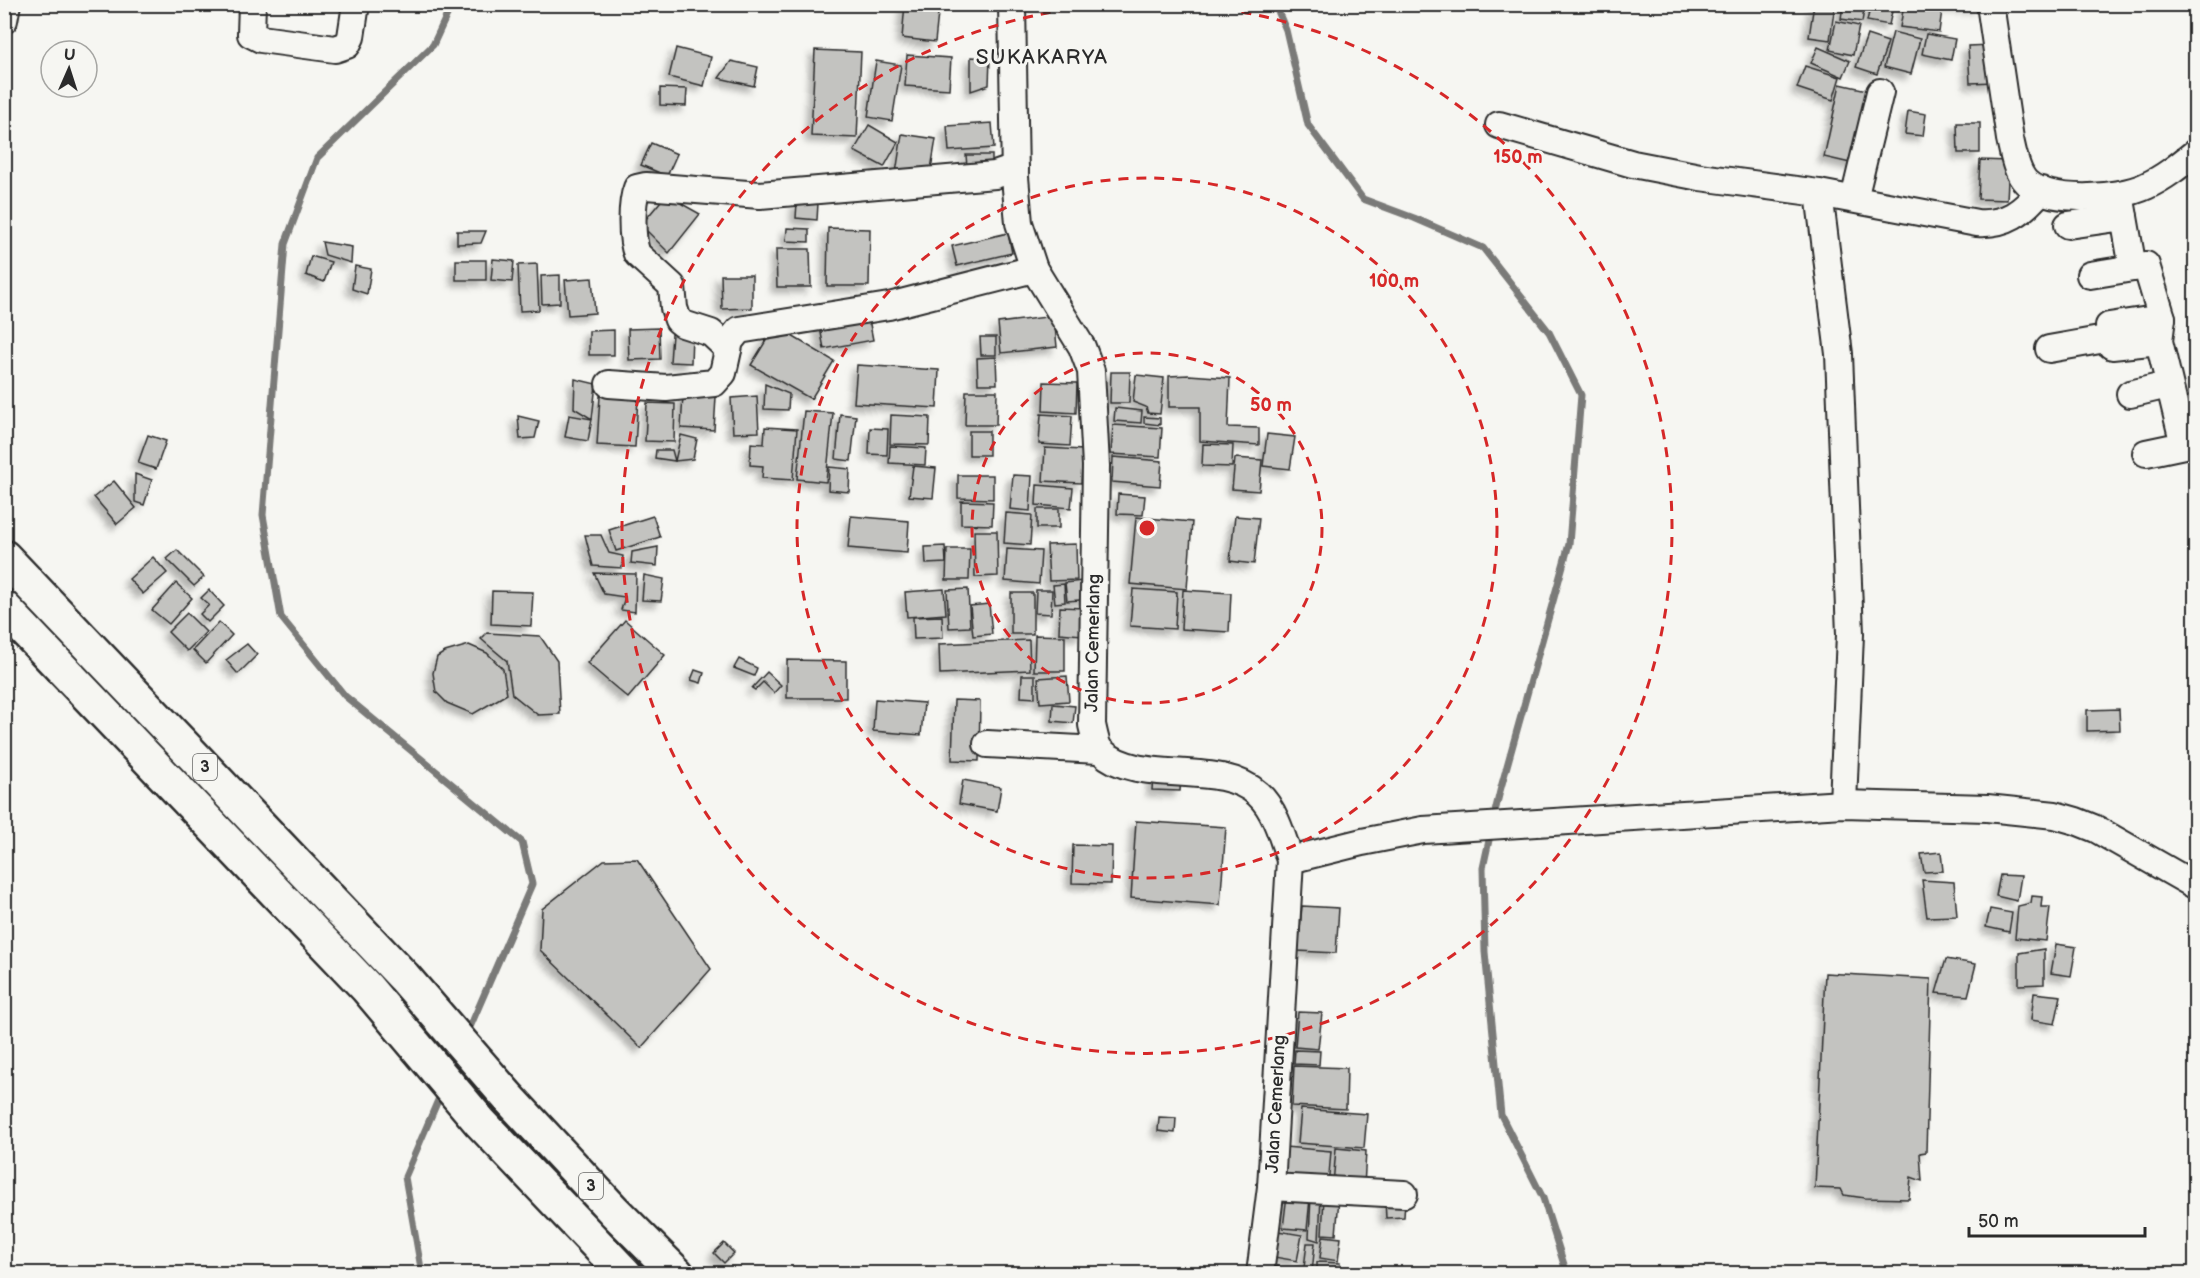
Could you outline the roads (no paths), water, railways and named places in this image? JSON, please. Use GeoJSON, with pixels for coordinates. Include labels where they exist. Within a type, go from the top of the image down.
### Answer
{"type":"FeatureCollection","features":[{"type":"Feature","properties":{"kind":"main road","name":"3"},"geometry":{"type":"LineString","coordinates":[[4,557],[404,977],[507,1096],[614,1211],[677,1274]]}},
{"type":"Feature","properties":{"kind":"main road","name":"3"},"geometry":{"type":"LineString","coordinates":[[4,608],[367,987],[480,1122],[625,1274]]}},
{"type":"Feature","properties":{"kind":"street"},"geometry":{"type":"LineString","coordinates":[[4,20],[7,4]]}},
{"type":"Feature","properties":{"kind":"street"},"geometry":{"type":"LineString","coordinates":[[252,4],[251,34],[261,39],[335,49],[347,45],[351,37],[356,4]]}},
{"type":"Feature","properties":{"kind":"street","name":"Jalan Cemerlang"},"geometry":{"type":"LineString","coordinates":[[1011,4],[1015,168],[1019,223],[1034,269],[1082,347],[1091,371],[1096,466],[1092,726],[1100,750],[1130,767],[1212,776],[1241,783],[1259,794],[1277,822],[1290,860],[1271,1187],[1260,1274]]}},
{"type":"Feature","properties":{"kind":"street"},"geometry":{"type":"LineString","coordinates":[[1990,4],[2010,139],[2015,159],[2026,181],[2053,194],[2090,197],[2122,206]]}},
{"type":"Feature","properties":{"kind":"street"},"geometry":{"type":"LineString","coordinates":[[1854,200],[1880,92]]}},
{"type":"Feature","properties":{"kind":"street"},"geometry":{"type":"LineString","coordinates":[[1499,126],[1633,164],[1700,177],[1819,193],[1987,224],[2000,222],[2020,212],[2041,190]]}},
{"type":"Feature","properties":{"kind":"street"},"geometry":{"type":"LineString","coordinates":[[2068,225],[2122,206],[2145,186],[2170,172],[2196,152]]}},
{"type":"Feature","properties":{"kind":"street"},"geometry":{"type":"LineString","coordinates":[[728,349],[711,333],[696,326],[682,324],[678,320],[674,308],[672,286],[637,254],[634,248],[633,212],[633,197],[637,188],[646,186],[760,195],[995,175],[1015,168]]}},
{"type":"Feature","properties":{"kind":"street"},"geometry":{"type":"LineString","coordinates":[[1819,193],[1839,354],[1850,634],[1844,804]]}},
{"type":"Feature","properties":{"kind":"street"},"geometry":{"type":"LineString","coordinates":[[2122,206],[2133,268]]}},
{"type":"Feature","properties":{"kind":"street"},"geometry":{"type":"LineString","coordinates":[[2090,275],[2146,265],[2160,329],[2168,385],[2184,445],[2146,453]]}},
{"type":"Feature","properties":{"kind":"street"},"geometry":{"type":"LineString","coordinates":[[609,384],[666,388],[714,383],[723,373],[730,341],[739,330],[889,306],[1034,269]]}},
{"type":"Feature","properties":{"kind":"street"},"geometry":{"type":"LineString","coordinates":[[2049,349],[2111,338],[2109,326],[2160,329]]}},
{"type":"Feature","properties":{"kind":"street"},"geometry":{"type":"LineString","coordinates":[[2130,394],[2168,385]]}},
{"type":"Feature","properties":{"kind":"street"},"geometry":{"type":"LineString","coordinates":[[987,744],[1100,750]]}},
{"type":"Feature","properties":{"kind":"street"},"geometry":{"type":"LineString","coordinates":[[1290,860],[1423,830],[1844,804],[1987,808],[2055,815],[2096,829],[2196,886]]}},
{"type":"Feature","properties":{"kind":"street"},"geometry":{"type":"LineString","coordinates":[[1271,1187],[1404,1194]]}},
{"type":"Feature","properties":{"kind":"waterway"},"geometry":{"type":"LineString","coordinates":[[452,4],[433,45],[317,158],[285,244],[263,515],[281,617],[345,696],[522,842],[532,884],[467,1034]]}},
{"type":"Feature","properties":{"kind":"waterway"},"geometry":{"type":"LineString","coordinates":[[1275,4],[1286,30],[1308,125],[1363,199],[1483,248],[1549,332],[1581,395],[1569,544],[1493,820]]}},
{"type":"Feature","properties":{"kind":"waterway"},"geometry":{"type":"LineString","coordinates":[[1491,831],[1483,868],[1485,952],[1501,1115],[1543,1198],[1567,1274]]}},
{"type":"Feature","properties":{"kind":"waterway"},"geometry":{"type":"LineString","coordinates":[[422,1274],[405,1177],[442,1091]]}},
{"type":"Feature","properties":{"kind":"district","name":"SUKAKARYA"},"geometry":{"type":"Point","coordinates":[1042,57]}}]}
